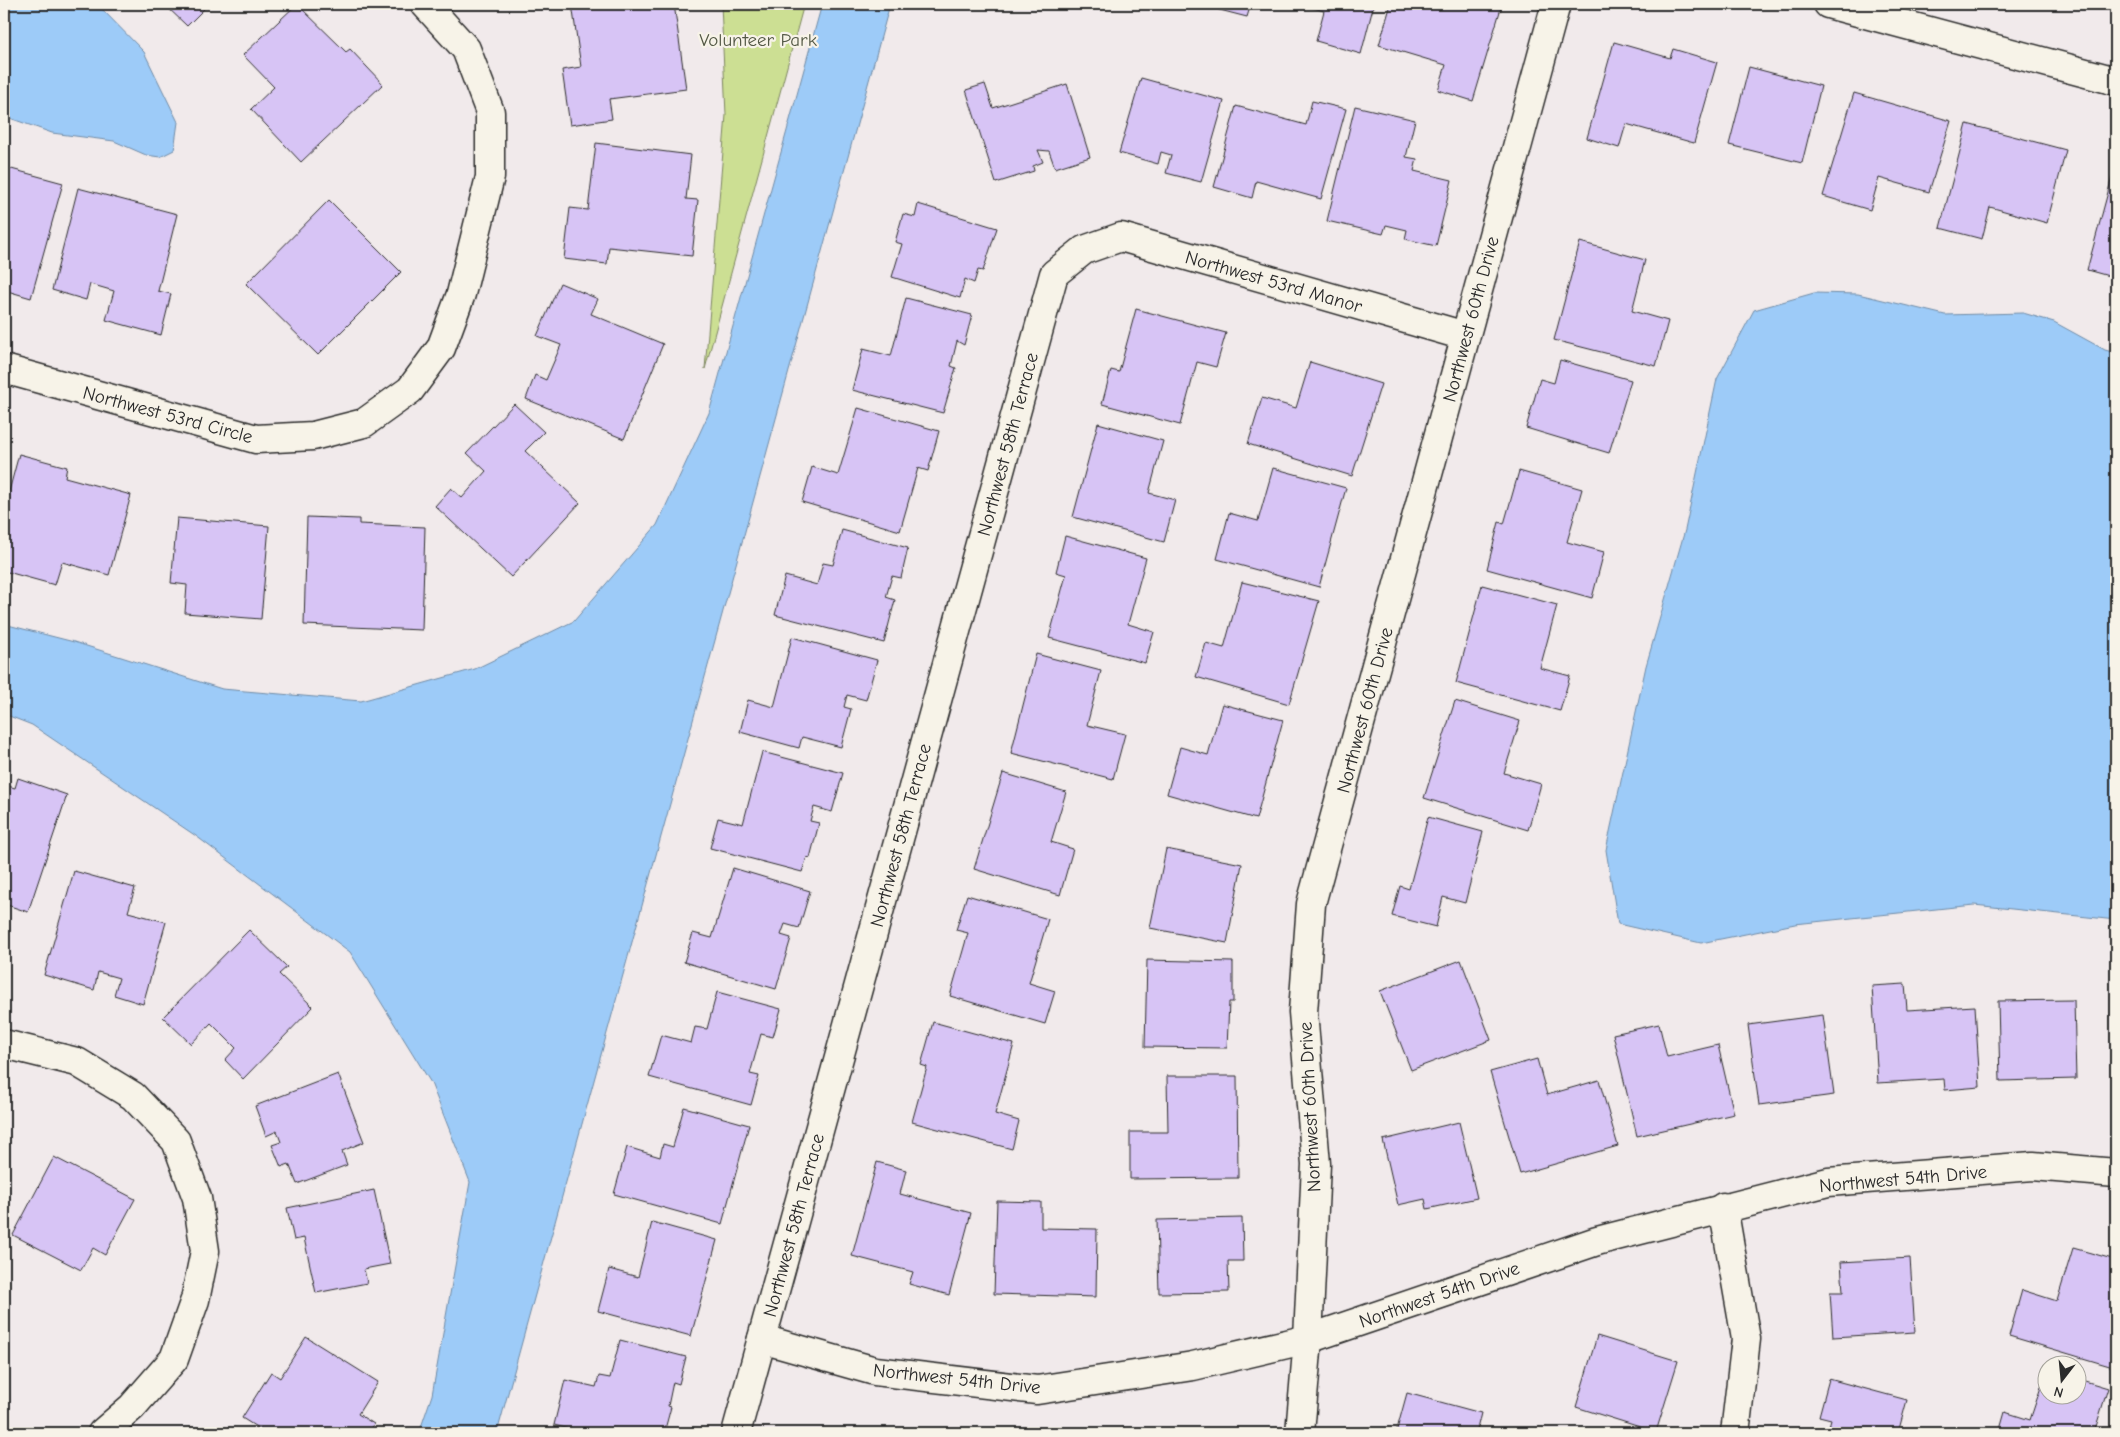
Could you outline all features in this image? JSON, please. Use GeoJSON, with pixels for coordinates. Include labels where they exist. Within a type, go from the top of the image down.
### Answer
{"type":"FeatureCollection","features":[{"type":"Feature","properties":{"kind":"street","name":"Northwest 53rd Circle"},"geometry":{"type":"LineString","coordinates":[[4,369],[256,439],[313,436],[364,423],[410,390],[441,348],[461,294],[490,177],[490,112],[466,49],[425,4]]}},
{"type":"Feature","properties":{"kind":"street","name":"Northwest 60th Drive"},"geometry":{"type":"LineString","coordinates":[[1300,1433],[1308,1338],[1316,1164],[1303,1012],[1311,904],[1556,4]]}},
{"type":"Feature","properties":{"kind":"street"},"geometry":{"type":"LineString","coordinates":[[1828,4],[2116,81]]}},
{"type":"Feature","properties":{"kind":"street","name":"Northwest 53rd Manor"},"geometry":{"type":"LineString","coordinates":[[1084,250],[1121,237],[1465,336]]}},
{"type":"Feature","properties":{"kind":"street","name":"Northwest 58th Terrace"},"geometry":{"type":"LineString","coordinates":[[736,1433],[1054,274],[1084,250]]}},
{"type":"Feature","properties":{"kind":"street"},"geometry":{"type":"LineString","coordinates":[[4,1044],[77,1062],[132,1096],[176,1141],[197,1198],[205,1251],[195,1300],[174,1358],[132,1407],[102,1433]]}},
{"type":"Feature","properties":{"kind":"street","name":"Northwest 54th Drive"},"geometry":{"type":"LineString","coordinates":[[762,1339],[875,1372],[1037,1390],[1193,1366],[1308,1338],[1597,1241],[1723,1207],[1828,1182],[2033,1166],[2116,1173]]}},
{"type":"Feature","properties":{"kind":"street"},"geometry":{"type":"LineString","coordinates":[[1723,1207],[1746,1339],[1735,1433]]}},
{"type":"Feature","properties":{"kind":"green space","name":"Volunteer Park"},"geometry":{"type":"Polygon","coordinates":[[[721,4],[804,4],[705,369],[726,115],[721,4]]]}},
{"type":"Feature","properties":{"kind":"water"},"geometry":{"type":"Polygon","coordinates":[[[4,4],[97,4],[144,52],[178,122],[174,150],[160,157],[146,155],[114,141],[52,133],[4,116],[4,4]]]}},
{"type":"Feature","properties":{"kind":"water"},"geometry":{"type":"Polygon","coordinates":[[[822,4],[890,4],[497,1433],[419,1433],[432,1395],[470,1182],[431,1083],[350,952],[196,836],[32,725],[4,714],[4,624],[74,642],[222,689],[361,701],[475,669],[574,621],[657,525],[709,413],[822,4]]]}},
{"type":"Feature","properties":{"kind":"water"},"geometry":{"type":"Polygon","coordinates":[[[1814,293],[1858,294],[1945,315],[2023,313],[2054,322],[2105,350],[2116,353],[2116,920],[1974,905],[1795,924],[1701,943],[1618,924],[1606,850],[1646,666],[1685,530],[1717,379],[1754,310],[1814,293]]]}},
{"type":"Feature","properties":{"kind":"building"},"geometry":{"type":"Polygon","coordinates":[[[164,4],[209,4],[187,26],[164,4]]]}},
{"type":"Feature","properties":{"kind":"building"},"geometry":{"type":"Polygon","coordinates":[[[297,4],[346,52],[350,49],[383,84],[301,162],[251,109],[274,87],[243,55],[297,4]]]}},
{"type":"Feature","properties":{"kind":"building"},"geometry":{"type":"Polygon","coordinates":[[[572,4],[674,4],[686,89],[609,99],[612,119],[570,125],[562,70],[581,67],[572,4]]]}},
{"type":"Feature","properties":{"kind":"building"},"geometry":{"type":"Polygon","coordinates":[[[1214,4],[1251,4],[1247,17],[1212,8],[1214,4]]]}},
{"type":"Feature","properties":{"kind":"building"},"geometry":{"type":"Polygon","coordinates":[[[1299,4],[1374,4],[1361,54],[1316,41],[1324,11],[1299,4]]]}},
{"type":"Feature","properties":{"kind":"building"},"geometry":{"type":"Polygon","coordinates":[[[1391,4],[1486,4],[1501,8],[1473,101],[1438,90],[1446,65],[1379,45],[1391,4]]]}},
{"type":"Feature","properties":{"kind":"building"},"geometry":{"type":"Polygon","coordinates":[[[1614,42],[1670,58],[1673,49],[1717,62],[1694,143],[1626,124],[1619,148],[1587,138],[1614,42]]]}},
{"type":"Feature","properties":{"kind":"building"},"geometry":{"type":"Polygon","coordinates":[[[1749,67],[1821,86],[1802,163],[1729,145],[1749,67]]]}},
{"type":"Feature","properties":{"kind":"building"},"geometry":{"type":"Polygon","coordinates":[[[1141,78],[1224,101],[1201,182],[1166,173],[1171,155],[1161,152],[1158,164],[1119,153],[1141,78]]]}},
{"type":"Feature","properties":{"kind":"building"},"geometry":{"type":"Polygon","coordinates":[[[985,84],[993,108],[1067,84],[1090,157],[1055,168],[1049,151],[1038,150],[1043,162],[1033,166],[1034,171],[996,183],[966,90],[985,84]]]}},
{"type":"Feature","properties":{"kind":"building"},"geometry":{"type":"Polygon","coordinates":[[[1854,93],[1951,121],[1929,192],[1879,178],[1870,210],[1823,196],[1854,93]]]}},
{"type":"Feature","properties":{"kind":"building"},"geometry":{"type":"Polygon","coordinates":[[[1312,101],[1346,109],[1321,199],[1256,181],[1252,198],[1214,187],[1236,106],[1306,125],[1312,101]]]}},
{"type":"Feature","properties":{"kind":"building"},"geometry":{"type":"Polygon","coordinates":[[[1355,106],[1415,120],[1406,157],[1417,159],[1414,171],[1452,180],[1436,246],[1405,239],[1407,230],[1386,225],[1383,234],[1327,221],[1355,106]]]}},
{"type":"Feature","properties":{"kind":"building"},"geometry":{"type":"Polygon","coordinates":[[[1967,124],[2066,150],[2047,223],[1990,207],[1982,239],[1940,228],[1967,124]]]}},
{"type":"Feature","properties":{"kind":"building"},"geometry":{"type":"Polygon","coordinates":[[[596,143],[691,155],[686,199],[698,200],[692,256],[609,247],[607,264],[564,259],[570,208],[588,210],[596,143]]]}},
{"type":"Feature","properties":{"kind":"building"},"geometry":{"type":"Polygon","coordinates":[[[2116,166],[2116,278],[2087,270],[2116,166]]]}},
{"type":"Feature","properties":{"kind":"building"},"geometry":{"type":"Polygon","coordinates":[[[4,167],[63,183],[31,298],[4,290],[4,167]]]}},
{"type":"Feature","properties":{"kind":"building"},"geometry":{"type":"Polygon","coordinates":[[[78,188],[177,214],[158,291],[171,294],[161,335],[106,320],[114,291],[90,284],[86,300],[52,290],[78,188]]]}},
{"type":"Feature","properties":{"kind":"building"},"geometry":{"type":"Polygon","coordinates":[[[329,200],[401,272],[318,355],[246,284],[329,200]]]}},
{"type":"Feature","properties":{"kind":"building"},"geometry":{"type":"Polygon","coordinates":[[[918,204],[997,228],[983,271],[978,270],[974,283],[965,279],[960,298],[892,277],[902,244],[895,242],[903,214],[915,217],[918,204]]]}},
{"type":"Feature","properties":{"kind":"building"},"geometry":{"type":"Polygon","coordinates":[[[1580,242],[1645,260],[1632,311],[1668,321],[1656,366],[1554,340],[1580,242]]]}},
{"type":"Feature","properties":{"kind":"building"},"geometry":{"type":"Polygon","coordinates":[[[560,283],[598,299],[591,314],[663,344],[624,439],[526,399],[535,375],[546,380],[561,345],[537,336],[560,283]]]}},
{"type":"Feature","properties":{"kind":"building"},"geometry":{"type":"Polygon","coordinates":[[[906,298],[972,315],[964,345],[957,341],[951,366],[956,368],[943,413],[852,390],[863,349],[891,356],[906,298]]]}},
{"type":"Feature","properties":{"kind":"building"},"geometry":{"type":"Polygon","coordinates":[[[1136,309],[1226,333],[1216,367],[1197,362],[1180,425],[1102,404],[1111,370],[1119,372],[1136,309]]]}},
{"type":"Feature","properties":{"kind":"building"},"geometry":{"type":"Polygon","coordinates":[[[1560,360],[1631,380],[1609,453],[1526,428],[1540,379],[1554,383],[1560,360]]]}},
{"type":"Feature","properties":{"kind":"building"},"geometry":{"type":"Polygon","coordinates":[[[1310,362],[1381,384],[1352,476],[1248,444],[1262,398],[1296,408],[1310,362]]]}},
{"type":"Feature","properties":{"kind":"building"},"geometry":{"type":"Polygon","coordinates":[[[514,404],[544,432],[525,451],[580,503],[511,577],[435,506],[451,488],[462,498],[486,471],[467,453],[514,404]]]}},
{"type":"Feature","properties":{"kind":"building"},"geometry":{"type":"Polygon","coordinates":[[[858,408],[939,431],[928,471],[918,468],[900,531],[802,502],[812,467],[838,475],[858,408]]]}},
{"type":"Feature","properties":{"kind":"building"},"geometry":{"type":"Polygon","coordinates":[[[1098,423],[1163,441],[1149,493],[1175,500],[1164,542],[1073,517],[1098,423]]]}},
{"type":"Feature","properties":{"kind":"building"},"geometry":{"type":"Polygon","coordinates":[[[19,454],[67,467],[65,477],[131,495],[109,575],[62,562],[55,585],[4,571],[4,510],[19,454]]]}},
{"type":"Feature","properties":{"kind":"building"},"geometry":{"type":"Polygon","coordinates":[[[1273,468],[1346,488],[1319,587],[1217,559],[1229,513],[1258,521],[1273,468]]]}},
{"type":"Feature","properties":{"kind":"building"},"geometry":{"type":"Polygon","coordinates":[[[1519,471],[1582,489],[1567,542],[1604,552],[1592,598],[1487,569],[1499,522],[1504,524],[1519,471]]]}},
{"type":"Feature","properties":{"kind":"building"},"geometry":{"type":"Polygon","coordinates":[[[307,517],[359,519],[359,524],[425,527],[422,630],[304,625],[307,517]]]}},
{"type":"Feature","properties":{"kind":"building"},"geometry":{"type":"Polygon","coordinates":[[[177,518],[269,526],[261,619],[185,613],[187,585],[171,583],[177,518]]]}},
{"type":"Feature","properties":{"kind":"building"},"geometry":{"type":"Polygon","coordinates":[[[842,530],[908,548],[901,578],[892,576],[886,597],[895,600],[884,643],[775,615],[785,576],[817,585],[823,563],[833,565],[842,530]]]}},
{"type":"Feature","properties":{"kind":"building"},"geometry":{"type":"Polygon","coordinates":[[[1065,536],[1146,558],[1128,624],[1154,632],[1145,663],[1049,638],[1066,575],[1056,572],[1065,536]]]}},
{"type":"Feature","properties":{"kind":"building"},"geometry":{"type":"Polygon","coordinates":[[[1242,582],[1319,601],[1289,704],[1196,677],[1206,643],[1224,648],[1242,582]]]}},
{"type":"Feature","properties":{"kind":"building"},"geometry":{"type":"Polygon","coordinates":[[[1482,585],[1557,605],[1540,668],[1570,676],[1560,711],[1456,683],[1482,585]]]}},
{"type":"Feature","properties":{"kind":"building"},"geometry":{"type":"Polygon","coordinates":[[[792,637],[877,660],[866,700],[847,695],[844,707],[851,709],[841,747],[802,737],[799,748],[740,732],[748,700],[774,707],[792,637]]]}},
{"type":"Feature","properties":{"kind":"building"},"geometry":{"type":"Polygon","coordinates":[[[1036,654],[1101,671],[1087,725],[1125,734],[1113,779],[1011,753],[1036,654]]]}},
{"type":"Feature","properties":{"kind":"building"},"geometry":{"type":"Polygon","coordinates":[[[1455,701],[1520,721],[1504,773],[1541,784],[1528,830],[1424,798],[1455,701]]]}},
{"type":"Feature","properties":{"kind":"building"},"geometry":{"type":"Polygon","coordinates":[[[1222,704],[1283,720],[1256,819],[1167,794],[1180,747],[1208,755],[1222,704]]]}},
{"type":"Feature","properties":{"kind":"building"},"geometry":{"type":"Polygon","coordinates":[[[762,752],[843,773],[832,812],[814,807],[810,821],[819,823],[810,858],[807,857],[802,872],[710,848],[718,818],[743,824],[762,752]]]}},
{"type":"Feature","properties":{"kind":"building"},"geometry":{"type":"Polygon","coordinates":[[[1003,773],[1066,792],[1051,842],[1073,849],[1060,895],[974,869],[1003,773]]]}},
{"type":"Feature","properties":{"kind":"building"},"geometry":{"type":"Polygon","coordinates":[[[18,778],[67,795],[28,912],[4,904],[4,785],[15,788],[18,778]]]}},
{"type":"Feature","properties":{"kind":"building"},"geometry":{"type":"Polygon","coordinates":[[[1428,817],[1483,832],[1465,903],[1443,897],[1436,927],[1392,916],[1400,886],[1409,889],[1428,817]]]}},
{"type":"Feature","properties":{"kind":"building"},"geometry":{"type":"Polygon","coordinates":[[[1166,849],[1242,864],[1227,943],[1150,928],[1166,849]]]}},
{"type":"Feature","properties":{"kind":"building"},"geometry":{"type":"Polygon","coordinates":[[[733,868],[810,891],[799,928],[785,924],[781,935],[791,938],[776,989],[684,962],[693,933],[712,938],[733,868]]]}},
{"type":"Feature","properties":{"kind":"building"},"geometry":{"type":"Polygon","coordinates":[[[74,871],[135,888],[128,912],[166,922],[143,1004],[114,995],[119,978],[98,972],[94,990],[44,975],[74,871]]]}},
{"type":"Feature","properties":{"kind":"building"},"geometry":{"type":"Polygon","coordinates":[[[967,895],[1048,919],[1029,983],[1055,991],[1045,1024],[950,996],[968,933],[956,930],[967,895]]]}},
{"type":"Feature","properties":{"kind":"building"},"geometry":{"type":"Polygon","coordinates":[[[249,930],[287,967],[279,974],[313,1007],[243,1079],[225,1060],[236,1048],[211,1023],[191,1044],[163,1017],[249,930]]]}},
{"type":"Feature","properties":{"kind":"building"},"geometry":{"type":"Polygon","coordinates":[[[1147,960],[1233,962],[1233,1002],[1229,1002],[1227,1048],[1145,1047],[1147,960]]]}},
{"type":"Feature","properties":{"kind":"building"},"geometry":{"type":"Polygon","coordinates":[[[1461,960],[1491,1040],[1411,1070],[1380,991],[1461,960]]]}},
{"type":"Feature","properties":{"kind":"building"},"geometry":{"type":"Polygon","coordinates":[[[1905,984],[1907,1010],[1975,1006],[1980,1087],[1945,1090],[1944,1079],[1878,1083],[1872,986],[1905,984]]]}},
{"type":"Feature","properties":{"kind":"building"},"geometry":{"type":"Polygon","coordinates":[[[717,992],[781,1009],[773,1037],[761,1034],[750,1074],[759,1076],[751,1105],[649,1077],[661,1035],[691,1043],[695,1027],[707,1029],[717,992]]]}},
{"type":"Feature","properties":{"kind":"building"},"geometry":{"type":"Polygon","coordinates":[[[2074,1000],[2076,1079],[2000,1081],[1998,1001],[2074,1000]]]}},
{"type":"Feature","properties":{"kind":"building"},"geometry":{"type":"Polygon","coordinates":[[[1823,1015],[1834,1095],[1759,1105],[1748,1025],[1823,1015]]]}},
{"type":"Feature","properties":{"kind":"building"},"geometry":{"type":"Polygon","coordinates":[[[933,1022],[1014,1044],[995,1114],[1019,1121],[1012,1149],[912,1122],[927,1067],[921,1065],[933,1022]]]}},
{"type":"Feature","properties":{"kind":"building"},"geometry":{"type":"Polygon","coordinates":[[[1659,1024],[1667,1057],[1718,1045],[1734,1114],[1637,1136],[1613,1034],[1659,1024]]]}},
{"type":"Feature","properties":{"kind":"building"},"geometry":{"type":"Polygon","coordinates":[[[1537,1059],[1547,1095],[1599,1080],[1618,1146],[1520,1174],[1490,1072],[1537,1059]]]}},
{"type":"Feature","properties":{"kind":"building"},"geometry":{"type":"Polygon","coordinates":[[[338,1074],[364,1142],[342,1151],[347,1165],[297,1184],[289,1164],[281,1167],[272,1145],[281,1142],[277,1131],[266,1136],[255,1106],[338,1074]]]}},
{"type":"Feature","properties":{"kind":"building"},"geometry":{"type":"Polygon","coordinates":[[[1167,1076],[1237,1076],[1238,1178],[1130,1179],[1130,1132],[1168,1132],[1167,1076]]]}},
{"type":"Feature","properties":{"kind":"building"},"geometry":{"type":"Polygon","coordinates":[[[684,1107],[749,1125],[722,1224],[614,1194],[627,1147],[660,1157],[663,1144],[673,1147],[684,1107]]]}},
{"type":"Feature","properties":{"kind":"building"},"geometry":{"type":"Polygon","coordinates":[[[1459,1122],[1477,1198],[1427,1209],[1425,1199],[1398,1205],[1383,1140],[1459,1122]]]}},
{"type":"Feature","properties":{"kind":"building"},"geometry":{"type":"Polygon","coordinates":[[[54,1157],[135,1199],[105,1255],[93,1248],[81,1270],[13,1235],[54,1157]]]}},
{"type":"Feature","properties":{"kind":"building"},"geometry":{"type":"Polygon","coordinates":[[[877,1162],[906,1170],[900,1194],[971,1213],[949,1295],[909,1284],[913,1272],[852,1256],[877,1162]]]}},
{"type":"Feature","properties":{"kind":"building"},"geometry":{"type":"Polygon","coordinates":[[[374,1190],[390,1264],[364,1269],[367,1283],[316,1293],[304,1238],[294,1240],[287,1208],[374,1190]]]}},
{"type":"Feature","properties":{"kind":"building"},"geometry":{"type":"Polygon","coordinates":[[[997,1201],[1041,1202],[1041,1228],[1097,1229],[1096,1297],[994,1294],[997,1201]]]}},
{"type":"Feature","properties":{"kind":"building"},"geometry":{"type":"Polygon","coordinates":[[[1242,1218],[1243,1261],[1228,1261],[1229,1292],[1159,1293],[1157,1220],[1242,1218]]]}},
{"type":"Feature","properties":{"kind":"building"},"geometry":{"type":"Polygon","coordinates":[[[652,1222],[717,1240],[691,1336],[598,1311],[609,1269],[638,1277],[652,1222]]]}},
{"type":"Feature","properties":{"kind":"building"},"geometry":{"type":"Polygon","coordinates":[[[2073,1248],[2116,1260],[2116,1357],[2113,1367],[2088,1360],[2088,1354],[2069,1354],[2009,1336],[2022,1290],[2057,1301],[2073,1248]]]}},
{"type":"Feature","properties":{"kind":"building"},"geometry":{"type":"Polygon","coordinates":[[[1910,1258],[1915,1332],[1833,1337],[1830,1292],[1843,1292],[1841,1262],[1910,1258]]]}},
{"type":"Feature","properties":{"kind":"building"},"geometry":{"type":"Polygon","coordinates":[[[1597,1336],[1678,1361],[1656,1432],[1576,1407],[1597,1336]]]}},
{"type":"Feature","properties":{"kind":"building"},"geometry":{"type":"Polygon","coordinates":[[[306,1337],[378,1382],[358,1414],[374,1424],[369,1433],[266,1433],[242,1418],[271,1372],[280,1378],[306,1337]]]}},
{"type":"Feature","properties":{"kind":"building"},"geometry":{"type":"Polygon","coordinates":[[[620,1340],[686,1357],[679,1384],[673,1382],[668,1406],[671,1407],[664,1433],[585,1433],[554,1425],[565,1380],[596,1387],[599,1376],[610,1378],[620,1340]]]}},
{"type":"Feature","properties":{"kind":"building"},"geometry":{"type":"Polygon","coordinates":[[[1829,1379],[1907,1400],[1898,1433],[1827,1433],[1831,1419],[1819,1416],[1829,1379]]]}},
{"type":"Feature","properties":{"kind":"building"},"geometry":{"type":"Polygon","coordinates":[[[2088,1382],[2108,1388],[2094,1433],[1999,1433],[2005,1412],[2030,1420],[2038,1396],[2038,1404],[2088,1404],[2088,1382]]]}},
{"type":"Feature","properties":{"kind":"building"},"geometry":{"type":"Polygon","coordinates":[[[1407,1393],[1481,1413],[1476,1433],[1396,1433],[1407,1393]]]}}]}
